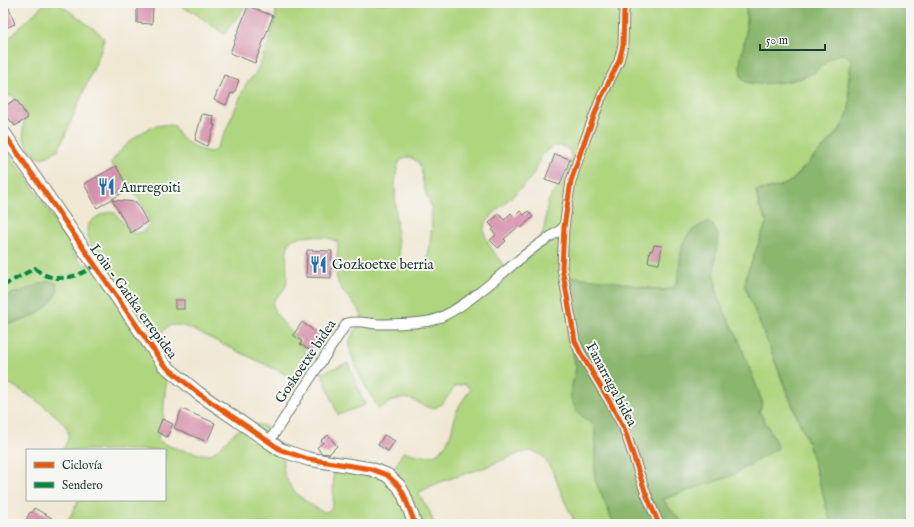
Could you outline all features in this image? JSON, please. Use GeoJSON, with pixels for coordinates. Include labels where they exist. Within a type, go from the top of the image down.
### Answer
{"type":"FeatureCollection","features":[{"type":"Feature","properties":{"kind":"street","name":"Fanarraga bidea"},"geometry":{"type":"LineString","coordinates":[[626,3],[619,61],[601,98],[571,181],[564,227],[562,268],[575,340],[580,352],[624,428],[646,494],[659,524]]}},
{"type":"Feature","properties":{"kind":"street","name":"Loiu - Gatika errepidea"},"geometry":{"type":"LineString","coordinates":[[3,132],[164,366],[198,393],[281,450],[308,460],[371,468],[387,476],[399,486],[404,494],[415,524]]}},
{"type":"Feature","properties":{"kind":"street","name":"Goskoetxe bidea"},"geometry":{"type":"LineString","coordinates":[[269,442],[347,323],[354,321],[377,324],[430,321],[447,314],[474,296],[533,248],[553,236],[564,227]]}},
{"type":"Feature","properties":{"kind":"green space"},"geometry":{"type":"Polygon","coordinates":[[[45,3],[58,3],[97,31],[104,39],[101,51],[59,149],[48,156],[41,158],[29,148],[25,141],[23,131],[25,115],[22,106],[13,96],[3,96],[3,40],[10,37],[45,3]]]}},
{"type":"Feature","properties":{"kind":"green space"},"geometry":{"type":"Polygon","coordinates":[[[174,3],[248,3],[224,34],[196,14],[174,3]]]}},
{"type":"Feature","properties":{"kind":"green space"},"geometry":{"type":"Polygon","coordinates":[[[269,3],[746,3],[746,33],[741,59],[741,72],[750,83],[765,84],[799,79],[813,73],[835,55],[845,54],[850,57],[851,64],[848,84],[850,105],[843,124],[832,138],[789,182],[779,186],[756,191],[759,207],[767,221],[746,277],[745,287],[787,394],[808,442],[831,524],[684,524],[663,499],[731,476],[773,436],[759,411],[762,401],[738,338],[718,299],[714,271],[715,260],[679,274],[675,285],[665,290],[574,277],[573,355],[576,368],[571,390],[577,412],[595,426],[595,480],[614,524],[576,524],[553,472],[545,459],[540,454],[531,451],[520,453],[486,467],[440,482],[418,493],[430,512],[434,524],[66,524],[78,501],[166,501],[166,449],[63,449],[68,436],[68,431],[65,425],[39,403],[3,381],[3,324],[19,322],[33,316],[51,302],[56,296],[18,291],[3,298],[3,144],[48,209],[78,259],[83,264],[88,265],[91,258],[92,247],[87,229],[89,224],[100,215],[111,212],[115,213],[129,230],[135,234],[144,231],[149,224],[145,209],[140,201],[128,184],[110,164],[118,153],[132,140],[148,129],[166,125],[175,126],[180,136],[197,148],[209,152],[214,151],[222,139],[246,84],[255,74],[261,62],[275,21],[275,8],[269,3]],[[555,146],[545,152],[532,176],[524,186],[503,204],[486,223],[484,232],[488,243],[499,260],[506,267],[530,248],[543,232],[549,200],[553,193],[564,183],[571,164],[570,151],[563,147],[555,146]],[[408,157],[400,161],[397,168],[395,202],[398,245],[402,262],[409,268],[419,269],[427,263],[432,213],[430,202],[425,190],[421,169],[417,161],[408,157]],[[314,236],[295,238],[290,242],[287,253],[286,286],[273,303],[273,308],[296,338],[306,355],[306,365],[298,380],[189,328],[177,325],[168,326],[162,332],[156,343],[160,365],[168,377],[165,391],[163,420],[158,437],[164,444],[177,449],[209,454],[216,451],[241,428],[252,424],[266,427],[269,435],[284,448],[284,472],[286,479],[294,491],[307,502],[326,512],[331,509],[333,504],[334,463],[393,471],[403,452],[427,456],[440,451],[445,446],[451,433],[457,410],[470,389],[465,384],[456,386],[443,403],[437,407],[426,407],[415,401],[400,399],[379,409],[370,395],[352,358],[350,342],[352,335],[362,320],[362,317],[361,313],[342,289],[337,279],[336,266],[338,242],[328,238],[314,236]]]}},
{"type":"Feature","properties":{"kind":"green space"},"geometry":{"type":"Polygon","coordinates":[[[746,3],[911,3],[911,524],[831,524],[808,442],[747,292],[745,284],[746,277],[767,221],[759,207],[756,191],[779,186],[789,182],[833,138],[847,117],[850,101],[849,84],[851,63],[847,55],[839,54],[834,56],[814,72],[800,78],[761,84],[745,82],[740,71],[740,65],[746,32],[746,3]]]}},
{"type":"Feature","properties":{"kind":"green space"},"geometry":{"type":"Polygon","coordinates":[[[708,222],[714,227],[718,235],[714,271],[718,299],[738,338],[762,401],[759,411],[778,448],[731,476],[663,499],[684,524],[614,524],[595,480],[595,426],[577,412],[571,399],[571,390],[576,368],[573,355],[568,280],[570,278],[577,277],[618,282],[656,290],[674,288],[678,280],[681,253],[686,238],[691,232],[708,222]]]}},
{"type":"Feature","properties":{"kind":"green space"},"geometry":{"type":"Polygon","coordinates":[[[50,281],[56,283],[58,289],[49,304],[28,318],[3,324],[3,298],[50,281]]]}},
{"type":"Feature","properties":{"kind":"green space"},"geometry":{"type":"Polygon","coordinates":[[[348,363],[365,405],[338,415],[322,373],[348,363]]]}},
{"type":"Feature","properties":{"kind":"building"},"geometry":{"type":"Polygon","coordinates":[[[3,3],[7,3],[15,24],[3,29],[3,3]]]}},
{"type":"Feature","properties":{"kind":"building"},"geometry":{"type":"Polygon","coordinates":[[[142,4],[153,5],[152,24],[137,23],[137,6],[142,6],[142,4]]]}},
{"type":"Feature","properties":{"kind":"building"},"geometry":{"type":"Polygon","coordinates":[[[248,6],[273,16],[255,63],[230,53],[248,6]]]}},
{"type":"Feature","properties":{"kind":"building"},"geometry":{"type":"Polygon","coordinates":[[[224,75],[239,80],[234,94],[231,93],[226,105],[214,100],[224,75]]]}},
{"type":"Feature","properties":{"kind":"building"},"geometry":{"type":"Polygon","coordinates":[[[16,99],[28,118],[15,126],[11,122],[3,107],[16,99]]]}},
{"type":"Feature","properties":{"kind":"building"},"geometry":{"type":"Polygon","coordinates":[[[202,114],[214,116],[213,125],[215,125],[207,146],[195,140],[202,114]]]}},
{"type":"Feature","properties":{"kind":"building"},"geometry":{"type":"Polygon","coordinates":[[[555,154],[570,159],[560,185],[545,180],[555,154]]]}},
{"type":"Feature","properties":{"kind":"building","name":"Aurregoiti"},"geometry":{"type":"Polygon","coordinates":[[[116,166],[129,189],[97,208],[84,184],[116,166]]]}},
{"type":"Feature","properties":{"kind":"building"},"geometry":{"type":"Polygon","coordinates":[[[112,200],[136,202],[147,222],[131,233],[112,200]]]}},
{"type":"Feature","properties":{"kind":"building"},"geometry":{"type":"Polygon","coordinates":[[[520,211],[524,215],[528,211],[533,217],[521,228],[519,226],[504,239],[506,241],[498,248],[490,240],[496,235],[492,230],[494,228],[489,223],[499,214],[504,220],[511,213],[514,217],[520,211]]]}},
{"type":"Feature","properties":{"kind":"building"},"geometry":{"type":"Polygon","coordinates":[[[654,245],[662,246],[659,264],[648,262],[650,250],[652,251],[654,245]]]}},
{"type":"Feature","properties":{"kind":"building","name":"Gozkoetxe berria"},"geometry":{"type":"Polygon","coordinates":[[[307,250],[332,251],[331,278],[306,277],[307,250]]]}},
{"type":"Feature","properties":{"kind":"building"},"geometry":{"type":"Polygon","coordinates":[[[175,300],[184,300],[184,309],[175,309],[175,300]]]}},
{"type":"Feature","properties":{"kind":"building"},"geometry":{"type":"Polygon","coordinates":[[[302,322],[321,336],[311,351],[300,344],[302,341],[293,335],[302,322]]]}},
{"type":"Feature","properties":{"kind":"building"},"geometry":{"type":"Polygon","coordinates":[[[182,409],[215,423],[207,442],[174,428],[182,409]]]}},
{"type":"Feature","properties":{"kind":"building"},"geometry":{"type":"Polygon","coordinates":[[[162,419],[173,424],[167,437],[157,432],[162,419]]]}},
{"type":"Feature","properties":{"kind":"building"},"geometry":{"type":"Polygon","coordinates":[[[328,435],[337,446],[329,454],[321,453],[317,447],[323,443],[321,440],[328,435]]]}},
{"type":"Feature","properties":{"kind":"building"},"geometry":{"type":"Polygon","coordinates":[[[384,435],[395,441],[388,451],[378,445],[384,435]]]}},
{"type":"Feature","properties":{"kind":"building"},"geometry":{"type":"Polygon","coordinates":[[[34,508],[52,518],[49,524],[35,524],[26,520],[34,508]]]}},
{"type":"Feature","properties":{"kind":"marked path"},"geometry":{"type":"LineString","coordinates":[[3,286],[35,268],[48,276],[64,278],[81,274],[94,265]]}},
{"type":"Feature","properties":{"kind":"cycle path"},"geometry":{"type":"LineString","coordinates":[[626,3],[624,10],[623,45],[619,61],[601,98],[571,181],[564,227],[562,268],[575,341],[624,428],[646,494],[659,524]]}},
{"type":"Feature","properties":{"kind":"cycle path"},"geometry":{"type":"LineString","coordinates":[[3,132],[164,365],[198,393],[281,450],[308,459],[371,469],[387,475],[399,486],[415,524]]}},
{"type":"Feature","properties":{"kind":"place","name":"Aurregoiti"},"geometry":{"type":"Point","coordinates":[107,187]}},
{"type":"Feature","properties":{"kind":"place","name":"Gozkoetxe berria"},"geometry":{"type":"Point","coordinates":[319,264]}}]}
